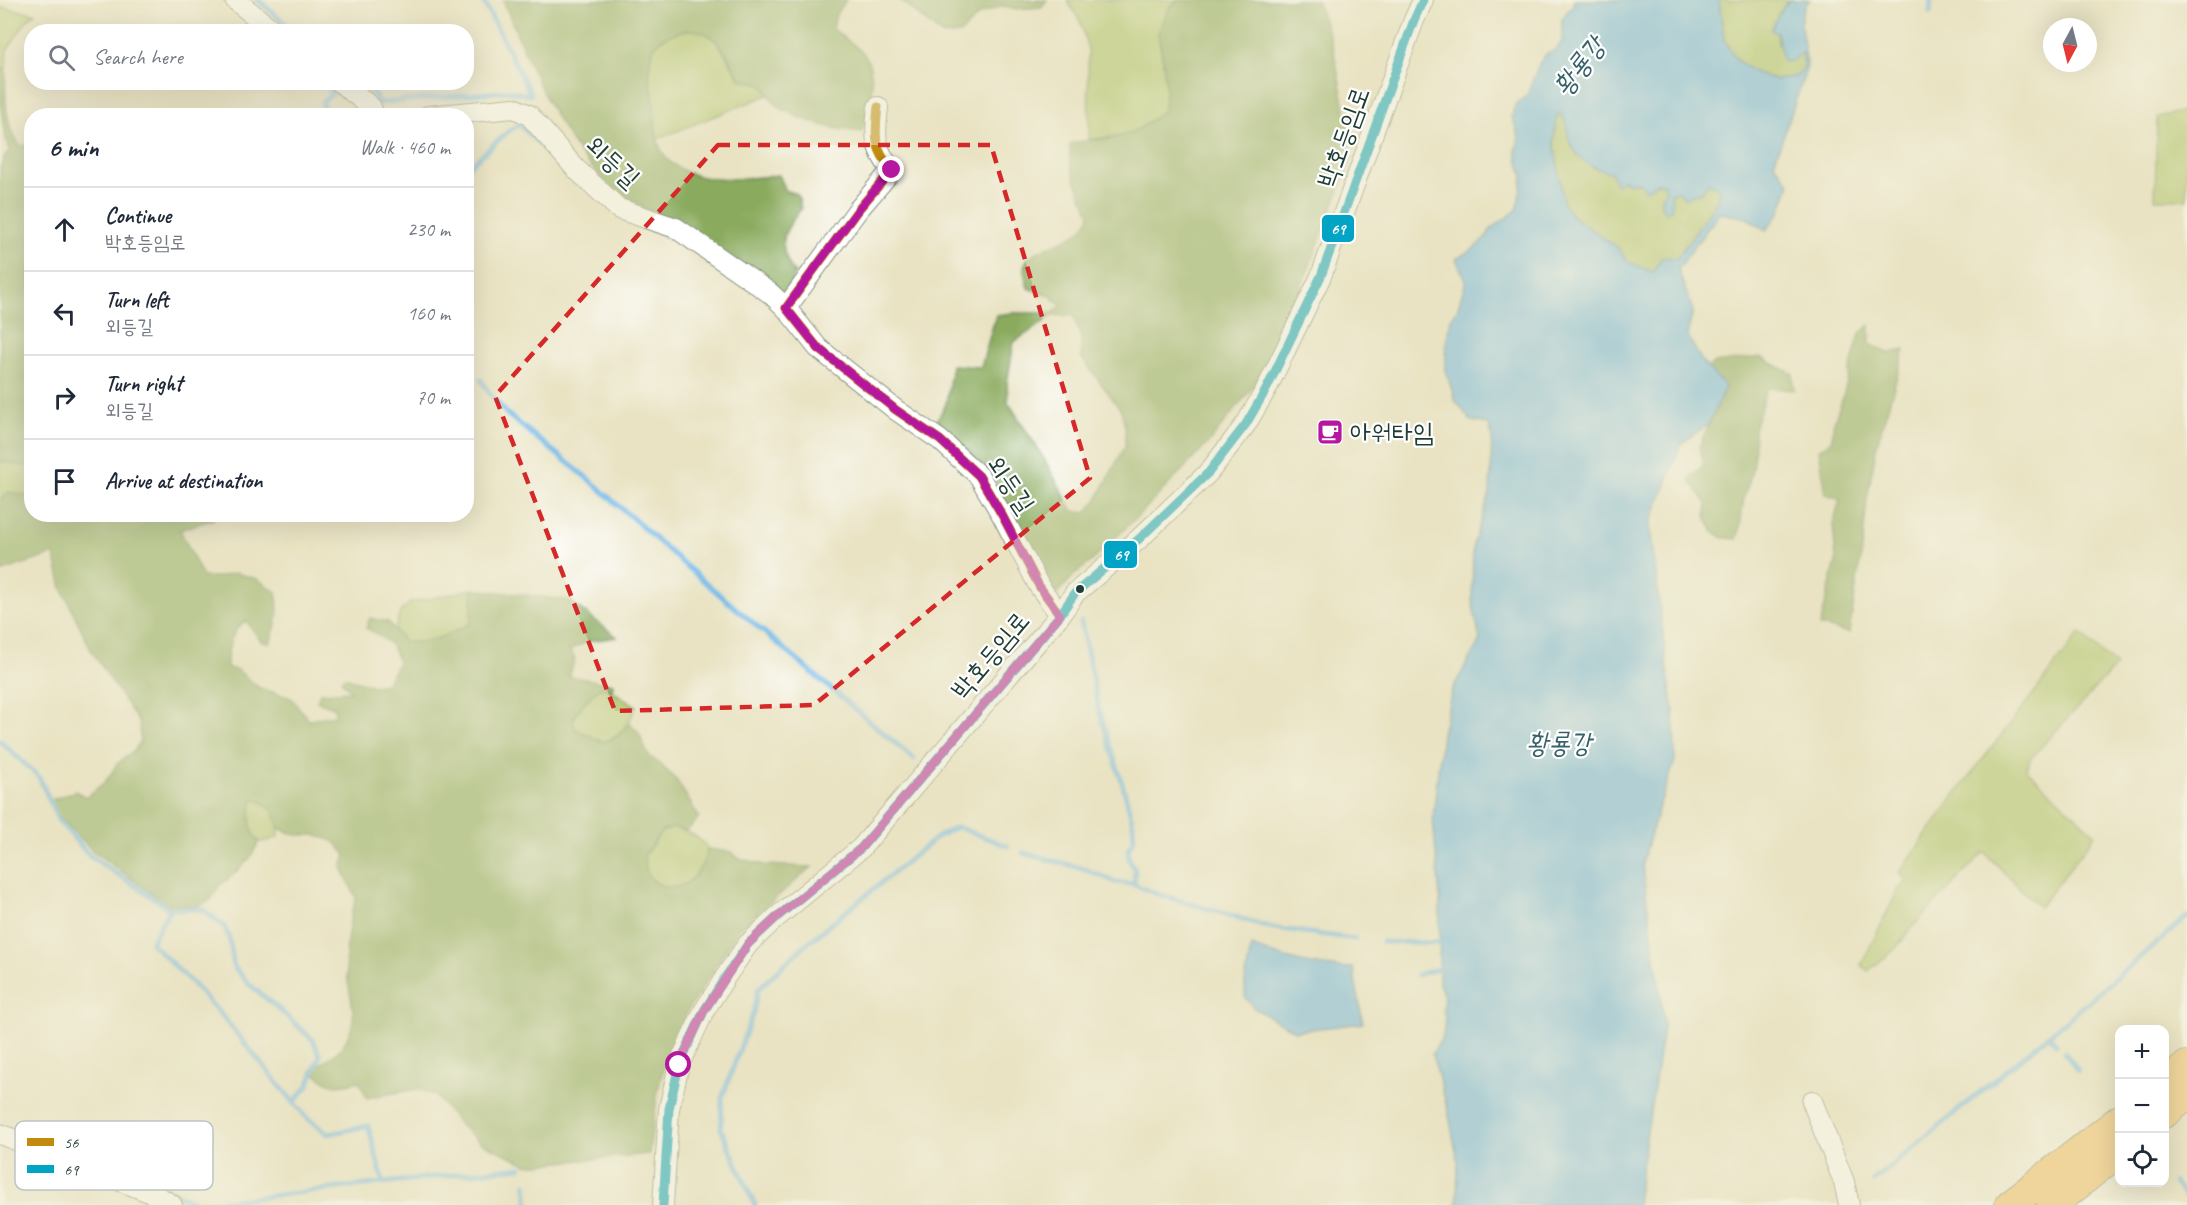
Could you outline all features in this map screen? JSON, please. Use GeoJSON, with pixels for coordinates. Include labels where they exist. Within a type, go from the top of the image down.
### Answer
{"type":"FeatureCollection","features":[{"type":"Feature","properties":{"kind":"highway"},"geometry":{"type":"LineString","coordinates":[[2010,1205],[2115,1124]]}},
{"type":"Feature","properties":{"kind":"highway"},"geometry":{"type":"LineString","coordinates":[[2052,1205],[2115,1154]]}},
{"type":"Feature","properties":{"kind":"street"},"geometry":{"type":"LineString","coordinates":[[235,0],[265,24]]}},
{"type":"Feature","properties":{"kind":"street","name":"박호등임로"},"geometry":{"type":"LineString","coordinates":[[663,1205],[669,1109],[679,1065],[704,1011],[748,944],[777,917],[861,848],[1060,615],[1075,593],[1139,539],[1209,472],[1246,424],[1267,388],[1321,276],[1423,0]]}},
{"type":"Feature","properties":{"kind":"street"},"geometry":{"type":"LineString","coordinates":[[350,90],[371,108]]}},
{"type":"Feature","properties":{"kind":"street"},"geometry":{"type":"LineString","coordinates":[[786,308],[857,211],[892,170],[882,158],[874,137],[878,107]]}},
{"type":"Feature","properties":{"kind":"street","name":"외등길"},"geometry":{"type":"LineString","coordinates":[[474,112],[514,108],[529,114],[576,169],[619,209],[676,228],[770,293],[786,308],[818,348],[896,410],[940,440],[979,476],[1039,586],[1060,615]]}},
{"type":"Feature","properties":{"kind":"street"},"geometry":{"type":"LineString","coordinates":[[1812,1101],[1844,1182],[1849,1205]]}},
{"type":"Feature","properties":{"kind":"street"},"geometry":{"type":"LineString","coordinates":[[0,1134],[15,1140]]}},
{"type":"Feature","properties":{"kind":"street"},"geometry":{"type":"LineString","coordinates":[[144,1190],[172,1205]]}},
{"type":"Feature","properties":{"kind":"highlighted area"},"geometry":{"type":"Polygon","coordinates":[[[718,145],[991,145],[1090,478],[814,705],[615,711],[495,396],[718,145]]]}},
{"type":"Feature","properties":{"kind":"green space"},"geometry":{"type":"Polygon","coordinates":[[[503,0],[846,0],[836,14],[833,29],[860,50],[870,65],[871,94],[862,132],[817,124],[784,110],[774,102],[762,84],[740,79],[724,50],[717,42],[700,31],[678,32],[662,39],[655,46],[650,59],[649,76],[657,139],[669,161],[694,175],[708,178],[736,179],[779,175],[786,191],[798,194],[801,209],[789,225],[783,240],[785,256],[795,274],[787,291],[776,292],[612,188],[592,168],[575,147],[547,100],[503,0]]]}},
{"type":"Feature","properties":{"kind":"green space"},"geometry":{"type":"Polygon","coordinates":[[[900,0],[1047,0],[1042,7],[1016,9],[1003,6],[980,14],[960,34],[943,36],[900,0]]]}},
{"type":"Feature","properties":{"kind":"green space"},"geometry":{"type":"Polygon","coordinates":[[[1067,0],[1178,0],[1169,8],[1158,33],[1166,87],[1164,110],[1130,133],[1089,139],[1088,49],[1080,21],[1067,0]]]}},
{"type":"Feature","properties":{"kind":"green space"},"geometry":{"type":"Polygon","coordinates":[[[1178,0],[1317,0],[1333,47],[1346,113],[1351,160],[1305,278],[1256,383],[1209,442],[1148,506],[1092,561],[1076,573],[1057,594],[1036,567],[1022,530],[990,473],[937,420],[946,404],[952,365],[981,367],[996,315],[1053,313],[1061,306],[1049,295],[1028,288],[1024,274],[1027,260],[1043,249],[1075,234],[1084,226],[1090,215],[1075,181],[1070,144],[1131,133],[1164,110],[1166,87],[1158,33],[1169,8],[1178,0]],[[1073,315],[1053,316],[1014,342],[1007,383],[1008,402],[1043,457],[1073,511],[1086,513],[1096,501],[1125,446],[1125,426],[1121,410],[1081,357],[1081,336],[1073,315]]]}},
{"type":"Feature","properties":{"kind":"green space"},"geometry":{"type":"Polygon","coordinates":[[[1719,0],[1789,0],[1786,2],[1777,33],[1778,45],[1803,53],[1804,67],[1797,76],[1776,80],[1754,72],[1736,60],[1724,40],[1719,0]]]}},
{"type":"Feature","properties":{"kind":"green space"},"geometry":{"type":"Polygon","coordinates":[[[0,7],[35,13],[24,24],[7,50],[6,69],[0,70],[0,7]]]}},
{"type":"Feature","properties":{"kind":"green space"},"geometry":{"type":"Polygon","coordinates":[[[690,29],[708,32],[720,46],[740,79],[762,84],[768,95],[657,139],[649,77],[652,54],[656,45],[663,39],[690,29]]]}},
{"type":"Feature","properties":{"kind":"green space"},"geometry":{"type":"Polygon","coordinates":[[[6,69],[6,99],[11,128],[20,146],[24,145],[24,466],[0,461],[0,168],[5,155],[10,150],[2,122],[0,70],[6,69]]]}},
{"type":"Feature","properties":{"kind":"green space"},"geometry":{"type":"Polygon","coordinates":[[[2187,110],[2187,199],[2155,199],[2157,117],[2187,110]]]}},
{"type":"Feature","properties":{"kind":"green space"},"geometry":{"type":"Polygon","coordinates":[[[1557,114],[1560,114],[1567,122],[1567,130],[1594,168],[1611,172],[1629,183],[1664,184],[1666,190],[1662,197],[1672,203],[1671,193],[1709,183],[1719,189],[1717,201],[1677,258],[1653,272],[1628,262],[1618,248],[1575,218],[1564,206],[1554,141],[1557,114]]]}},
{"type":"Feature","properties":{"kind":"green space"},"geometry":{"type":"Polygon","coordinates":[[[1870,325],[1870,344],[1889,353],[1905,350],[1877,444],[1867,499],[1862,550],[1849,633],[1820,626],[1836,561],[1833,524],[1840,499],[1826,494],[1819,450],[1832,440],[1833,425],[1860,333],[1870,325]]]}},
{"type":"Feature","properties":{"kind":"green space"},"geometry":{"type":"Polygon","coordinates":[[[1760,357],[1793,374],[1794,390],[1767,388],[1754,429],[1755,448],[1751,475],[1744,497],[1739,535],[1737,539],[1723,538],[1713,531],[1706,517],[1707,504],[1689,479],[1704,464],[1699,447],[1725,387],[1707,368],[1715,363],[1760,357]]]}},
{"type":"Feature","properties":{"kind":"green space"},"geometry":{"type":"Polygon","coordinates":[[[0,461],[24,466],[24,496],[0,500],[0,461]]]}},
{"type":"Feature","properties":{"kind":"green space"},"geometry":{"type":"Polygon","coordinates":[[[9,492],[24,495],[24,522],[205,522],[180,530],[203,577],[218,577],[236,573],[257,579],[276,592],[278,605],[270,643],[262,642],[246,621],[236,630],[230,641],[227,668],[237,670],[260,688],[291,698],[310,721],[336,715],[334,707],[317,701],[320,693],[351,691],[341,680],[345,677],[374,686],[386,684],[398,663],[391,645],[366,628],[370,618],[388,622],[404,642],[431,640],[471,623],[473,589],[568,600],[617,637],[589,641],[570,650],[575,659],[569,676],[613,684],[612,691],[600,687],[582,705],[573,719],[575,729],[603,742],[617,737],[630,723],[639,733],[648,755],[677,781],[699,817],[687,831],[674,828],[662,831],[644,856],[648,875],[657,883],[665,886],[683,885],[699,871],[708,849],[732,852],[738,858],[765,865],[812,867],[739,929],[688,1010],[667,1056],[658,1090],[649,1154],[528,1165],[480,1142],[459,1124],[436,1096],[418,1089],[367,1098],[359,1081],[334,1085],[311,1071],[341,1048],[352,1026],[353,1006],[346,954],[347,938],[356,898],[342,868],[346,855],[334,841],[314,835],[297,835],[279,829],[271,810],[264,803],[253,799],[250,822],[259,842],[250,858],[219,886],[211,900],[197,906],[168,905],[94,852],[53,811],[51,800],[75,791],[86,797],[106,781],[118,763],[134,751],[140,742],[139,723],[91,650],[62,588],[54,554],[0,572],[0,500],[9,492]]]}},
{"type":"Feature","properties":{"kind":"green space"},"geometry":{"type":"Polygon","coordinates":[[[473,589],[471,623],[439,638],[422,642],[404,642],[395,630],[400,612],[410,603],[473,589]]]}},
{"type":"Feature","properties":{"kind":"green space"},"geometry":{"type":"Polygon","coordinates":[[[2080,633],[2116,666],[2030,759],[2027,770],[2095,834],[2090,842],[2039,907],[1984,852],[1916,923],[1895,949],[1868,971],[1861,965],[1898,890],[1907,881],[1900,872],[1949,803],[2080,633]]]}},
{"type":"Feature","properties":{"kind":"green space"},"geometry":{"type":"Polygon","coordinates":[[[600,687],[612,691],[636,706],[631,719],[624,728],[603,742],[575,729],[573,719],[582,705],[600,687]]]}},
{"type":"Feature","properties":{"kind":"green space"},"geometry":{"type":"Polygon","coordinates":[[[253,798],[274,812],[279,829],[278,837],[259,842],[255,837],[250,822],[253,798]]]}},
{"type":"Feature","properties":{"kind":"green space"},"geometry":{"type":"Polygon","coordinates":[[[674,828],[693,835],[708,849],[695,877],[683,885],[667,887],[657,883],[648,875],[644,856],[662,831],[674,828]]]}},
{"type":"Feature","properties":{"kind":"water","name":"황룡강"},"geometry":{"type":"Polygon","coordinates":[[[1573,0],[1719,0],[1724,40],[1736,60],[1754,72],[1776,80],[1797,76],[1804,67],[1803,53],[1791,61],[1783,62],[1777,33],[1771,30],[1779,13],[1789,0],[1810,0],[1805,6],[1801,23],[1807,67],[1774,163],[1790,184],[1780,212],[1766,230],[1747,218],[1719,213],[1678,269],[1693,311],[1687,335],[1703,363],[1725,386],[1709,423],[1681,444],[1650,526],[1674,711],[1675,761],[1642,864],[1664,1022],[1637,1205],[1457,1205],[1458,1162],[1448,1110],[1432,1054],[1443,1036],[1445,1017],[1444,997],[1439,983],[1440,898],[1433,818],[1442,733],[1452,690],[1480,640],[1472,601],[1473,545],[1490,493],[1492,436],[1489,424],[1471,421],[1455,400],[1446,371],[1446,343],[1451,318],[1457,310],[1466,281],[1456,259],[1473,249],[1485,239],[1491,229],[1517,210],[1523,177],[1516,151],[1519,137],[1512,116],[1515,106],[1527,95],[1539,64],[1547,53],[1557,49],[1562,41],[1562,18],[1574,4],[1573,0]],[[1557,114],[1554,141],[1564,206],[1575,218],[1618,248],[1628,262],[1653,272],[1662,257],[1677,258],[1717,201],[1719,189],[1709,183],[1701,192],[1685,198],[1679,191],[1671,193],[1672,209],[1666,212],[1661,206],[1666,190],[1664,184],[1657,182],[1646,190],[1639,182],[1629,183],[1624,179],[1616,185],[1611,172],[1588,164],[1575,151],[1570,142],[1566,122],[1561,114],[1557,114]]]}},
{"type":"Feature","properties":{"kind":"water"},"geometry":{"type":"Polygon","coordinates":[[[1251,946],[1301,962],[1353,968],[1363,1023],[1295,1031],[1254,1008],[1245,997],[1251,946]]]}},
{"type":"Feature","properties":{"kind":"waterway"},"geometry":{"type":"LineString","coordinates":[[258,0],[286,24]]}},
{"type":"Feature","properties":{"kind":"waterway"},"geometry":{"type":"LineString","coordinates":[[369,90],[379,103],[507,91],[531,95],[483,0]]}},
{"type":"Feature","properties":{"kind":"waterway"},"geometry":{"type":"LineString","coordinates":[[1930,13],[1931,0]]}},
{"type":"Feature","properties":{"kind":"waterway"},"geometry":{"type":"LineString","coordinates":[[324,108],[322,102],[333,93],[330,90]]}},
{"type":"Feature","properties":{"kind":"waterway"},"geometry":{"type":"LineString","coordinates":[[474,162],[511,129],[520,125],[557,162]]}},
{"type":"Feature","properties":{"kind":"waterway"},"geometry":{"type":"LineString","coordinates":[[481,380],[507,414],[592,482],[686,566],[914,759]]}},
{"type":"Feature","properties":{"kind":"waterway"},"geometry":{"type":"LineString","coordinates":[[1081,622],[1099,710],[1133,824],[1134,839],[1128,849],[1129,860],[1135,869],[1134,884]]}},
{"type":"Feature","properties":{"kind":"waterway"},"geometry":{"type":"LineString","coordinates":[[0,741],[39,777],[58,820],[90,856],[170,909],[151,943],[222,1016],[306,1117],[328,1134],[368,1126],[384,1184]]}},
{"type":"Feature","properties":{"kind":"waterway"},"geometry":{"type":"LineString","coordinates":[[755,1205],[721,1129],[722,1098],[753,1013],[758,989],[804,946],[937,837],[957,827],[1008,846]]}},
{"type":"Feature","properties":{"kind":"waterway"},"geometry":{"type":"LineString","coordinates":[[1023,853],[1085,869],[1115,882],[1134,884],[1154,893],[1273,928],[1355,939]]}},
{"type":"Feature","properties":{"kind":"waterway"},"geometry":{"type":"LineString","coordinates":[[170,909],[202,909],[224,926],[229,937],[234,967],[249,984],[313,1040],[320,1056],[308,1086],[294,1102]]}},
{"type":"Feature","properties":{"kind":"waterway"},"geometry":{"type":"LineString","coordinates":[[1873,1181],[2187,917]]}},
{"type":"Feature","properties":{"kind":"waterway"},"geometry":{"type":"LineString","coordinates":[[1382,942],[1446,943]]}},
{"type":"Feature","properties":{"kind":"waterway"},"geometry":{"type":"LineString","coordinates":[[1417,975],[1445,967]]}},
{"type":"Feature","properties":{"kind":"waterway"},"geometry":{"type":"LineString","coordinates":[[2049,1035],[2056,1044]]}},
{"type":"Feature","properties":{"kind":"waterway"},"geometry":{"type":"LineString","coordinates":[[2064,1052],[2078,1070]]}},
{"type":"Feature","properties":{"kind":"waterway"},"geometry":{"type":"LineString","coordinates":[[167,1190],[200,1204],[521,1167]]}},
{"type":"Feature","properties":{"kind":"waterway"},"geometry":{"type":"LineString","coordinates":[[2173,1182],[2187,1198]]}},
{"type":"Feature","properties":{"kind":"waterway"},"geometry":{"type":"LineString","coordinates":[[526,1184],[528,1205]]}},
{"type":"Feature","properties":{"kind":"transit line","name":"69"},"geometry":{"type":"LineString","coordinates":[[663,1205],[669,1109],[679,1065],[704,1011],[748,944],[777,917],[861,848],[1060,615],[1075,593],[1139,539],[1209,472],[1246,424],[1267,388],[1321,276],[1423,0]]}},
{"type":"Feature","properties":{"kind":"transit line","name":"56"},"geometry":{"type":"LineString","coordinates":[[878,107],[876,125],[878,148],[892,170],[857,211],[786,308],[818,348],[896,410],[940,440],[979,476],[1039,586],[1060,615]]}},
{"type":"Feature","properties":{"kind":"place","name":"아워타임"},"geometry":{"type":"Point","coordinates":[1330,432]}},
{"type":"Feature","properties":{"kind":"route"},"geometry":{"type":"LineString","coordinates":[[679,1065],[687,1043],[704,1011],[748,944],[777,917],[861,848],[1060,615],[1039,586],[979,476],[940,440],[896,410],[818,348],[786,308],[857,211],[892,170]]}}]}
